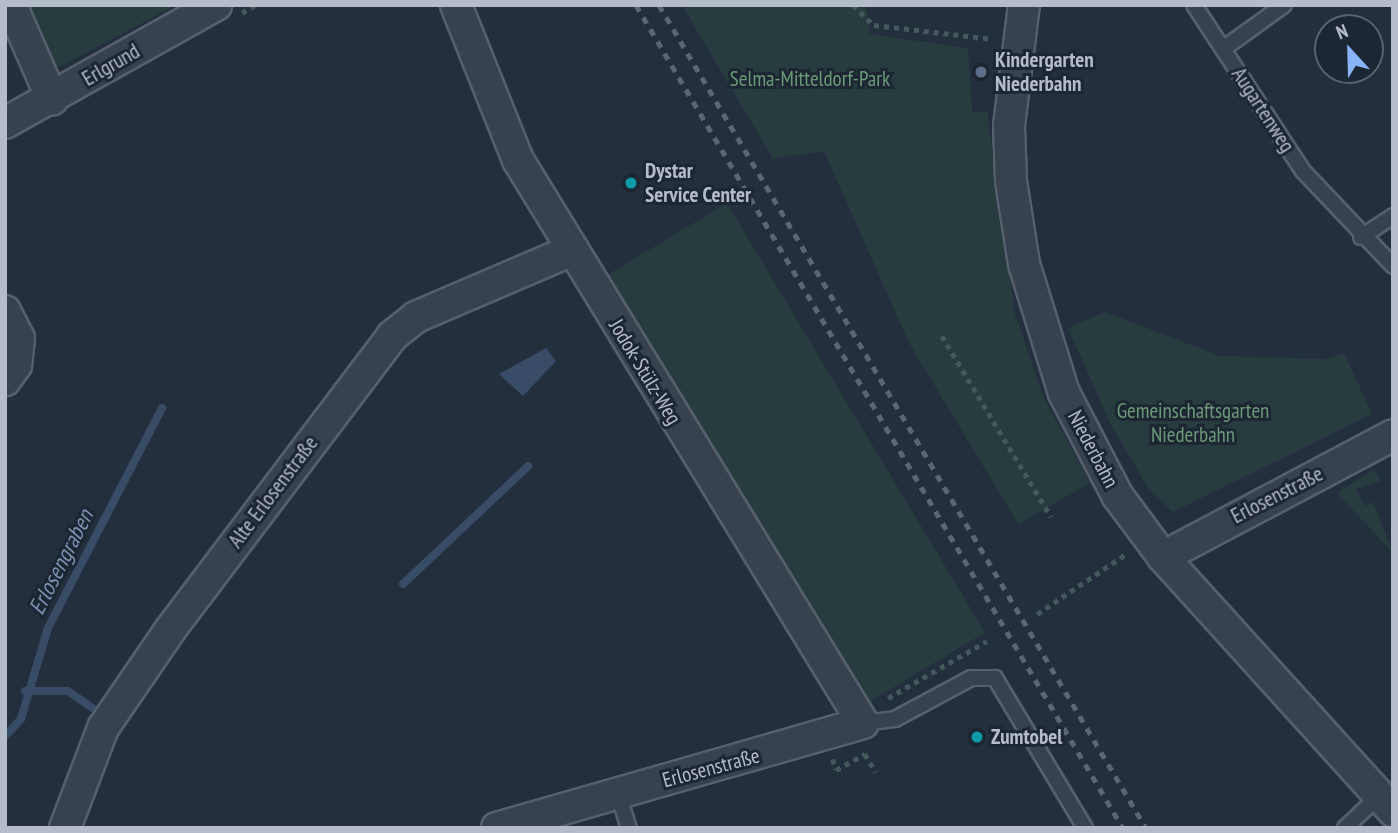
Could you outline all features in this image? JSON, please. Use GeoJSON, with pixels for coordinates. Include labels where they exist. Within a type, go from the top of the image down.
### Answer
{"type":"FeatureCollection","features":[{"type":"Feature","properties":{"kind":"street"},"geometry":{"type":"LineString","coordinates":[[11,5],[51,99]]}},
{"type":"Feature","properties":{"kind":"street","name":"Erlgrund"},"geometry":{"type":"LineString","coordinates":[[5,123],[216,5]]}},
{"type":"Feature","properties":{"kind":"street","name":"Jodok-Stülz-Weg"},"geometry":{"type":"LineString","coordinates":[[456,5],[518,160],[863,723]]}},
{"type":"Feature","properties":{"kind":"street","name":"Niederbahn"},"geometry":{"type":"LineString","coordinates":[[1024,5],[1009,126],[1024,264],[1043,336],[1084,436],[1163,557],[1387,801]]}},
{"type":"Feature","properties":{"kind":"street","name":"Alte Erlosenstraße"},"geometry":{"type":"LineString","coordinates":[[65,828],[103,728],[170,629],[392,335],[416,317],[572,250]]}},
{"type":"Feature","properties":{"kind":"street"},"geometry":{"type":"LineString","coordinates":[[5,311],[19,338],[16,365],[5,380]]}},
{"type":"Feature","properties":{"kind":"street","name":"Erlosenstraße"},"geometry":{"type":"LineString","coordinates":[[1163,557],[1393,435]]}},
{"type":"Feature","properties":{"kind":"street","name":"Erlosenstraße"},"geometry":{"type":"LineString","coordinates":[[497,828],[863,723]]}},
{"type":"Feature","properties":{"kind":"lane","name":"Augartenweg"},"geometry":{"type":"LineString","coordinates":[[1194,5],[1303,171],[1361,237]]}},
{"type":"Feature","properties":{"kind":"lane","name":"Augartenweg"},"geometry":{"type":"LineString","coordinates":[[1223,49],[1283,5]]}},
{"type":"Feature","properties":{"kind":"lane"},"geometry":{"type":"LineString","coordinates":[[1393,216],[1361,237],[1393,266]]}},
{"type":"Feature","properties":{"kind":"lane","name":"Erlosenstraße"},"geometry":{"type":"LineString","coordinates":[[863,723],[895,719],[971,678],[995,678],[1085,828]]}},
{"type":"Feature","properties":{"kind":"lane"},"geometry":{"type":"LineString","coordinates":[[618,793],[629,828]]}},
{"type":"Feature","properties":{"kind":"lane"},"geometry":{"type":"LineString","coordinates":[[1345,828],[1387,801]]}},
{"type":"Feature","properties":{"kind":"path"},"geometry":{"type":"LineString","coordinates":[[852,5],[874,24],[1001,40]]}},
{"type":"Feature","properties":{"kind":"path"},"geometry":{"type":"LineString","coordinates":[[942,336],[1051,517]]}},
{"type":"Feature","properties":{"kind":"path"},"geometry":{"type":"LineString","coordinates":[[1037,614],[1130,551]]}},
{"type":"Feature","properties":{"kind":"path"},"geometry":{"type":"LineString","coordinates":[[892,694],[987,640]]}},
{"type":"Feature","properties":{"kind":"path"},"geometry":{"type":"LineString","coordinates":[[830,751],[836,770],[865,754],[876,772]]}},
{"type":"Feature","properties":{"kind":"green space"},"geometry":{"type":"Polygon","coordinates":[[[30,5],[171,5],[172,7],[58,68],[30,5]]]}},
{"type":"Feature","properties":{"kind":"green space","name":"Selma-Mitteldorf-Park"},"geometry":{"type":"Polygon","coordinates":[[[682,5],[866,5],[870,34],[968,48],[972,113],[987,111],[1015,314],[1044,398],[1090,483],[1018,524],[909,343],[824,151],[773,159],[682,5]]]}},
{"type":"Feature","properties":{"kind":"green space"},"geometry":{"type":"Polygon","coordinates":[[[727,203],[985,632],[862,706],[604,277],[727,203]]]}},
{"type":"Feature","properties":{"kind":"green space","name":"Gemeinschaftsgarten Niederbahn"},"geometry":{"type":"Polygon","coordinates":[[[1105,312],[1220,356],[1328,359],[1344,353],[1372,414],[1173,512],[1148,488],[1110,423],[1068,328],[1105,312]]]}},
{"type":"Feature","properties":{"kind":"green space"},"geometry":{"type":"Polygon","coordinates":[[[1374,469],[1381,481],[1356,489],[1365,506],[1373,502],[1393,553],[1337,493],[1374,469]]]}},
{"type":"Feature","properties":{"kind":"water"},"geometry":{"type":"Polygon","coordinates":[[[546,348],[556,361],[523,396],[499,374],[546,348]]]}},
{"type":"Feature","properties":{"kind":"waterway","name":"Erlosengraben"},"geometry":{"type":"LineString","coordinates":[[5,736],[21,719],[48,628],[162,408]]}},
{"type":"Feature","properties":{"kind":"waterway"},"geometry":{"type":"LineString","coordinates":[[403,584],[528,466]]}},
{"type":"Feature","properties":{"kind":"waterway"},"geometry":{"type":"LineString","coordinates":[[25,691],[68,691],[97,711]]}},
{"type":"Feature","properties":{"kind":"railway"},"geometry":{"type":"LineString","coordinates":[[636,5],[1123,828]]}},
{"type":"Feature","properties":{"kind":"railway"},"geometry":{"type":"LineString","coordinates":[[659,5],[1146,828]]}},
{"type":"Feature","properties":{"kind":"place","name":"Kindergarten Niederbahn"},"geometry":{"type":"Point","coordinates":[981,72]}},
{"type":"Feature","properties":{"kind":"place","name":"Dystar Service Center"},"geometry":{"type":"Point","coordinates":[631,183]}},
{"type":"Feature","properties":{"kind":"place","name":"Zumtobel"},"geometry":{"type":"Point","coordinates":[977,737]}}]}
